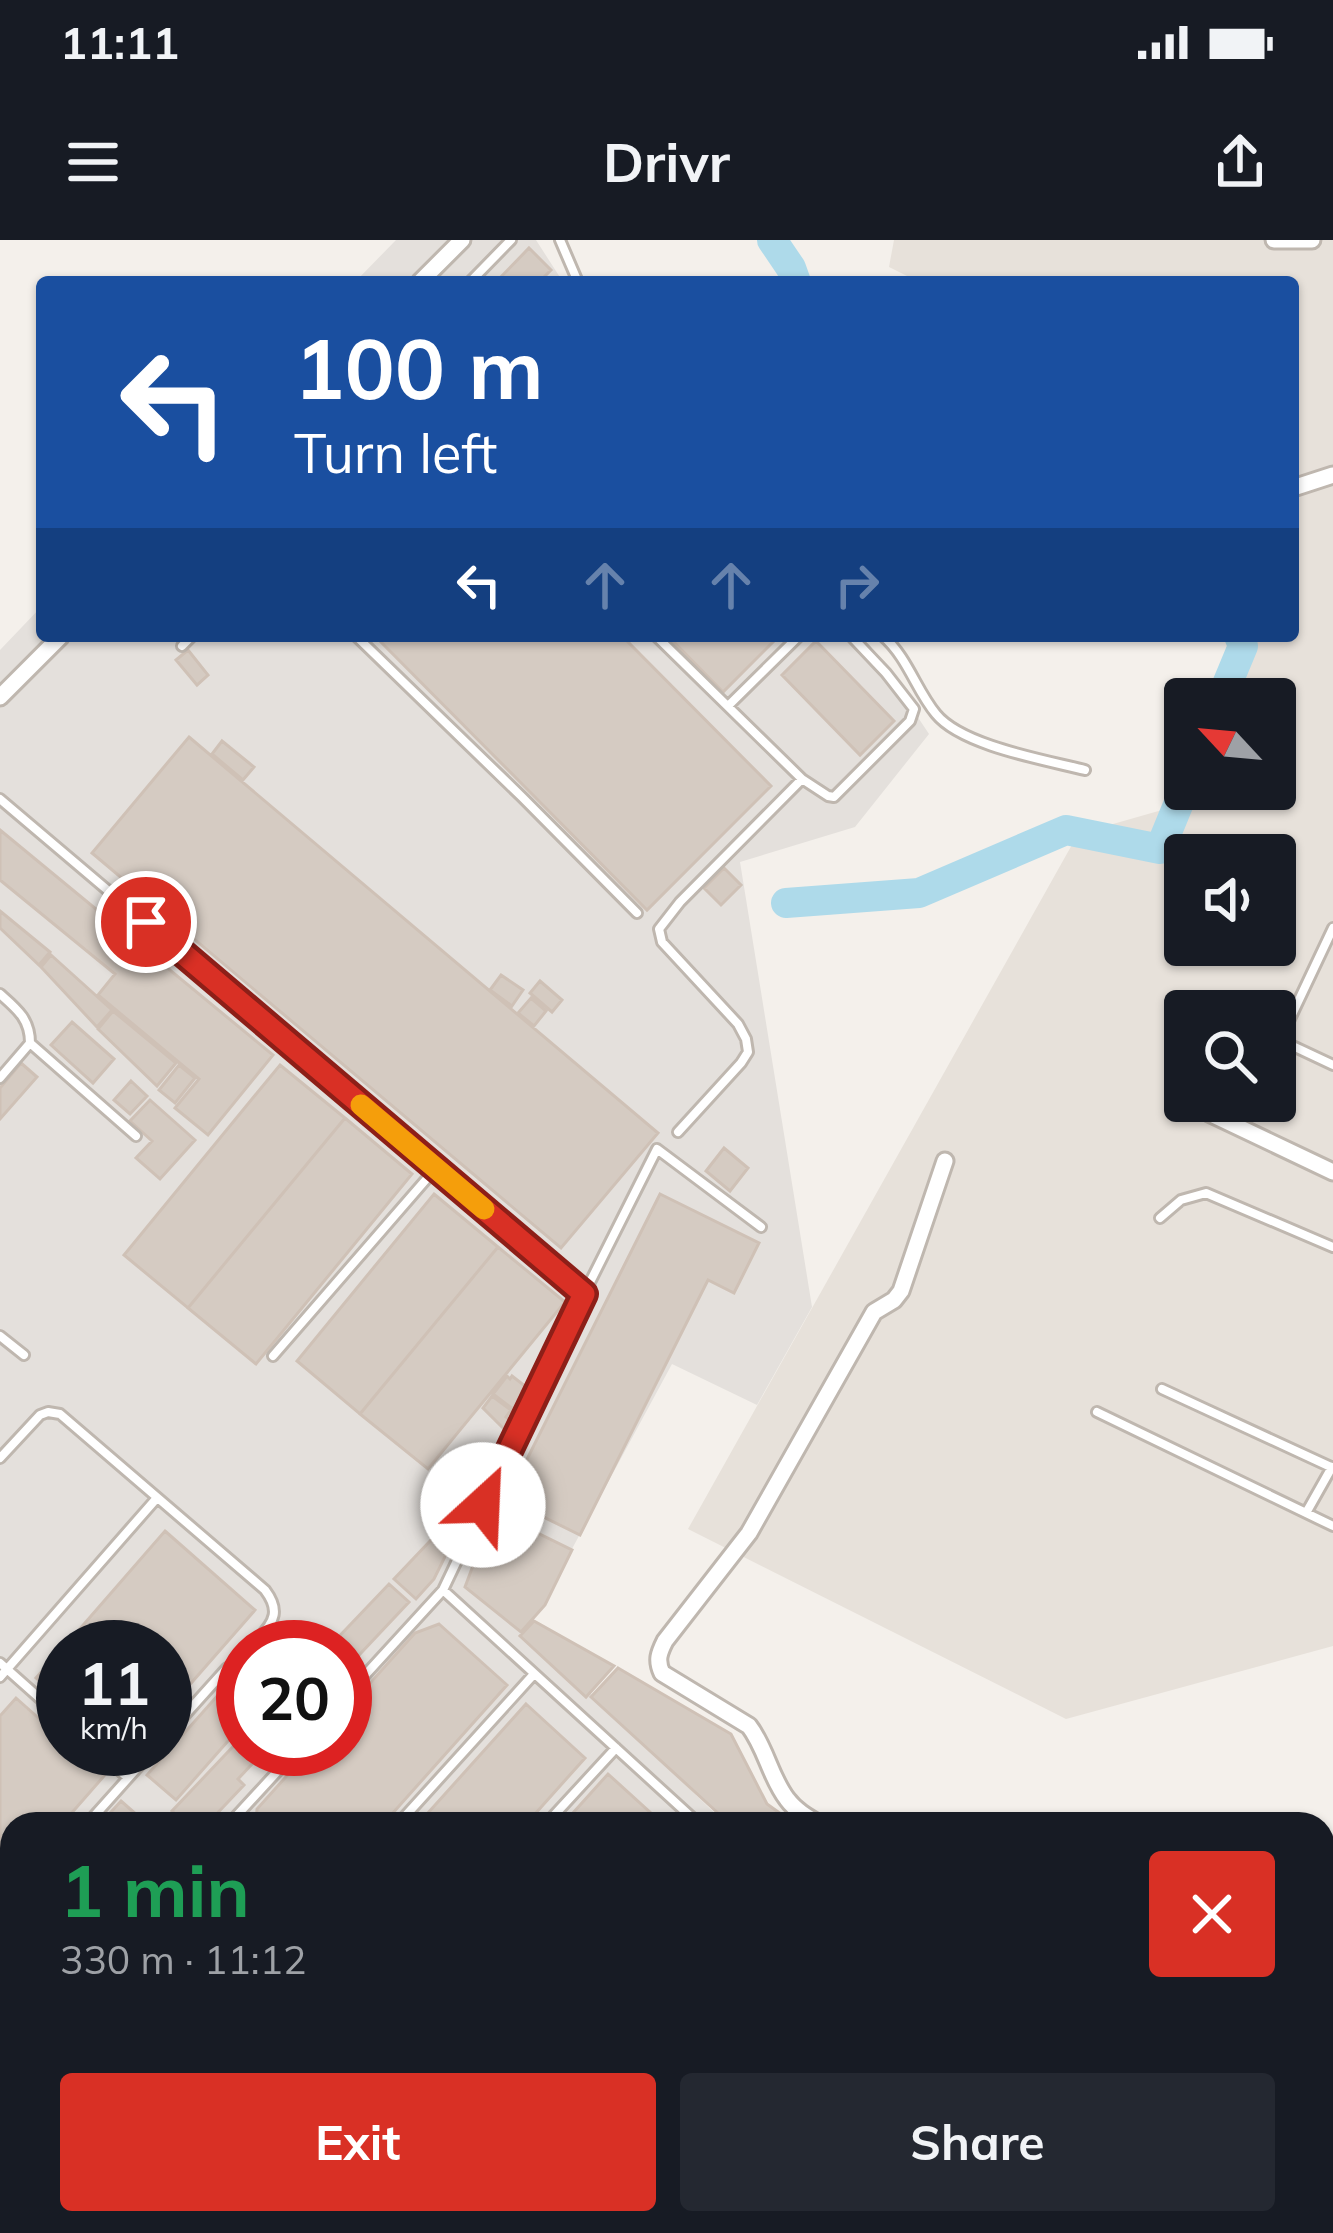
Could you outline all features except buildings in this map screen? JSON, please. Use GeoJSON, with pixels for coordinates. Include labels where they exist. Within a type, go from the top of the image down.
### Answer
{"type":"FeatureCollection","features":[{"type":"Feature","properties":{"kind":"street"},"geometry":{"type":"LineString","coordinates":[[426,276],[462,240]]}},
{"type":"Feature","properties":{"kind":"street"},"geometry":{"type":"LineString","coordinates":[[1274,240],[1312,240]]}},
{"type":"Feature","properties":{"kind":"street"},"geometry":{"type":"LineString","coordinates":[[1299,486],[1333,475]]}},
{"type":"Feature","properties":{"kind":"street"},"geometry":{"type":"LineString","coordinates":[[0,698],[56,642]]}},
{"type":"Feature","properties":{"kind":"street"},"geometry":{"type":"LineString","coordinates":[[1228,1122],[1333,1172]]}},
{"type":"Feature","properties":{"kind":"street"},"geometry":{"type":"LineString","coordinates":[[801,1812],[784,1796],[749,1726],[662,1673],[658,1655],[749,1533],[874,1312],[901,1292],[945,1161]]}},
{"type":"Feature","properties":{"kind":"lane"},"geometry":{"type":"LineString","coordinates":[[476,276],[511,240]]}},
{"type":"Feature","properties":{"kind":"lane"},"geometry":{"type":"LineString","coordinates":[[560,240],[575,276]]}},
{"type":"Feature","properties":{"kind":"lane"},"geometry":{"type":"LineString","coordinates":[[182,646],[186,642]]}},
{"type":"Feature","properties":{"kind":"lane"},"geometry":{"type":"LineString","coordinates":[[362,642],[637,913]]}},
{"type":"Feature","properties":{"kind":"lane"},"geometry":{"type":"LineString","coordinates":[[662,642],[802,779],[834,797],[910,721],[914,709],[857,642]]}},
{"type":"Feature","properties":{"kind":"lane"},"geometry":{"type":"LineString","coordinates":[[728,706],[793,642]]}},
{"type":"Feature","properties":{"kind":"lane"},"geometry":{"type":"LineString","coordinates":[[889,642],[934,713],[947,725],[982,743],[1085,770]]}},
{"type":"Feature","properties":{"kind":"lane"},"geometry":{"type":"LineString","coordinates":[[678,1132],[748,1052],[738,1024],[662,942],[659,929],[802,779]]}},
{"type":"Feature","properties":{"kind":"lane"},"geometry":{"type":"LineString","coordinates":[[0,799],[584,1294]]}},
{"type":"Feature","properties":{"kind":"lane"},"geometry":{"type":"LineString","coordinates":[[1296,1001],[1333,928]]}},
{"type":"Feature","properties":{"kind":"lane"},"geometry":{"type":"LineString","coordinates":[[0,994],[23,1014],[30,1030],[30,1043],[0,1078]]}},
{"type":"Feature","properties":{"kind":"lane"},"geometry":{"type":"LineString","coordinates":[[30,1043],[136,1136]]}},
{"type":"Feature","properties":{"kind":"lane"},"geometry":{"type":"LineString","coordinates":[[1296,1047],[1333,1065]]}},
{"type":"Feature","properties":{"kind":"lane"},"geometry":{"type":"LineString","coordinates":[[372,1667],[442,1590],[657,1149],[761,1227]]}},
{"type":"Feature","properties":{"kind":"lane"},"geometry":{"type":"LineString","coordinates":[[273,1356],[436,1168]]}},
{"type":"Feature","properties":{"kind":"lane"},"geometry":{"type":"LineString","coordinates":[[1160,1218],[1181,1200],[1206,1193],[1333,1247]]}},
{"type":"Feature","properties":{"kind":"lane"},"geometry":{"type":"LineString","coordinates":[[0,1336],[24,1355]]}},
{"type":"Feature","properties":{"kind":"lane"},"geometry":{"type":"LineString","coordinates":[[1162,1389],[1332,1466],[1306,1513]]}},
{"type":"Feature","properties":{"kind":"lane"},"geometry":{"type":"LineString","coordinates":[[0,1458],[40,1415],[54,1412],[265,1590],[273,1600],[274,1620]]}},
{"type":"Feature","properties":{"kind":"lane"},"geometry":{"type":"LineString","coordinates":[[1097,1412],[1333,1526]]}},
{"type":"Feature","properties":{"kind":"lane"},"geometry":{"type":"LineString","coordinates":[[36,1697],[2,1670],[156,1499]]}},
{"type":"Feature","properties":{"kind":"lane"},"geometry":{"type":"LineString","coordinates":[[442,1590],[682,1812]]}},
{"type":"Feature","properties":{"kind":"lane"},"geometry":{"type":"LineString","coordinates":[[409,1812],[534,1673]]}},
{"type":"Feature","properties":{"kind":"lane"},"geometry":{"type":"LineString","coordinates":[[192,1707],[216,1680]]}},
{"type":"Feature","properties":{"kind":"lane"},"geometry":{"type":"LineString","coordinates":[[557,1812],[616,1748]]}},
{"type":"Feature","properties":{"kind":"lane"},"geometry":{"type":"LineString","coordinates":[[241,1812],[274,1776]]}},
{"type":"Feature","properties":{"kind":"lane"},"geometry":{"type":"LineString","coordinates":[[98,1812],[128,1778]]}},
{"type":"Feature","properties":{"kind":"shaded area"},"geometry":{"type":"Polygon","coordinates":[[[396,240],[536,240],[559,276],[361,276],[396,240]]]}},
{"type":"Feature","properties":{"kind":"shaded area"},"geometry":{"type":"Polygon","coordinates":[[[894,240],[1333,240],[1333,1646],[1066,1719],[688,1529],[1078,834],[1164,809],[1296,810],[1296,678],[1222,678],[1235,642],[1299,642],[1299,276],[907,276],[889,267],[894,240]]]}},
{"type":"Feature","properties":{"kind":"shaded area"},"geometry":{"type":"Polygon","coordinates":[[[36,612],[36,642],[865,642],[929,734],[855,827],[740,862],[812,1307],[757,1405],[672,1364],[527,1632],[714,1812],[0,1812],[0,650],[36,612]]]}},
{"type":"Feature","properties":{"kind":"waterway"},"geometry":{"type":"LineString","coordinates":[[772,240],[794,276]]}},
{"type":"Feature","properties":{"kind":"waterway"},"geometry":{"type":"LineString","coordinates":[[1230,678],[1241,642]]}},
{"type":"Feature","properties":{"kind":"waterway"},"geometry":{"type":"LineString","coordinates":[[786,903],[919,893],[1066,830],[1160,849],[1176,810]]}},
{"type":"Feature","properties":{"kind":"slow traffic"},"geometry":{"type":"LineString","coordinates":[[361,1105],[484,1209]]}},
{"type":"Feature","properties":{"kind":"route"},"geometry":{"type":"LineString","coordinates":[[146,922],[584,1294],[483,1505]]}}]}
